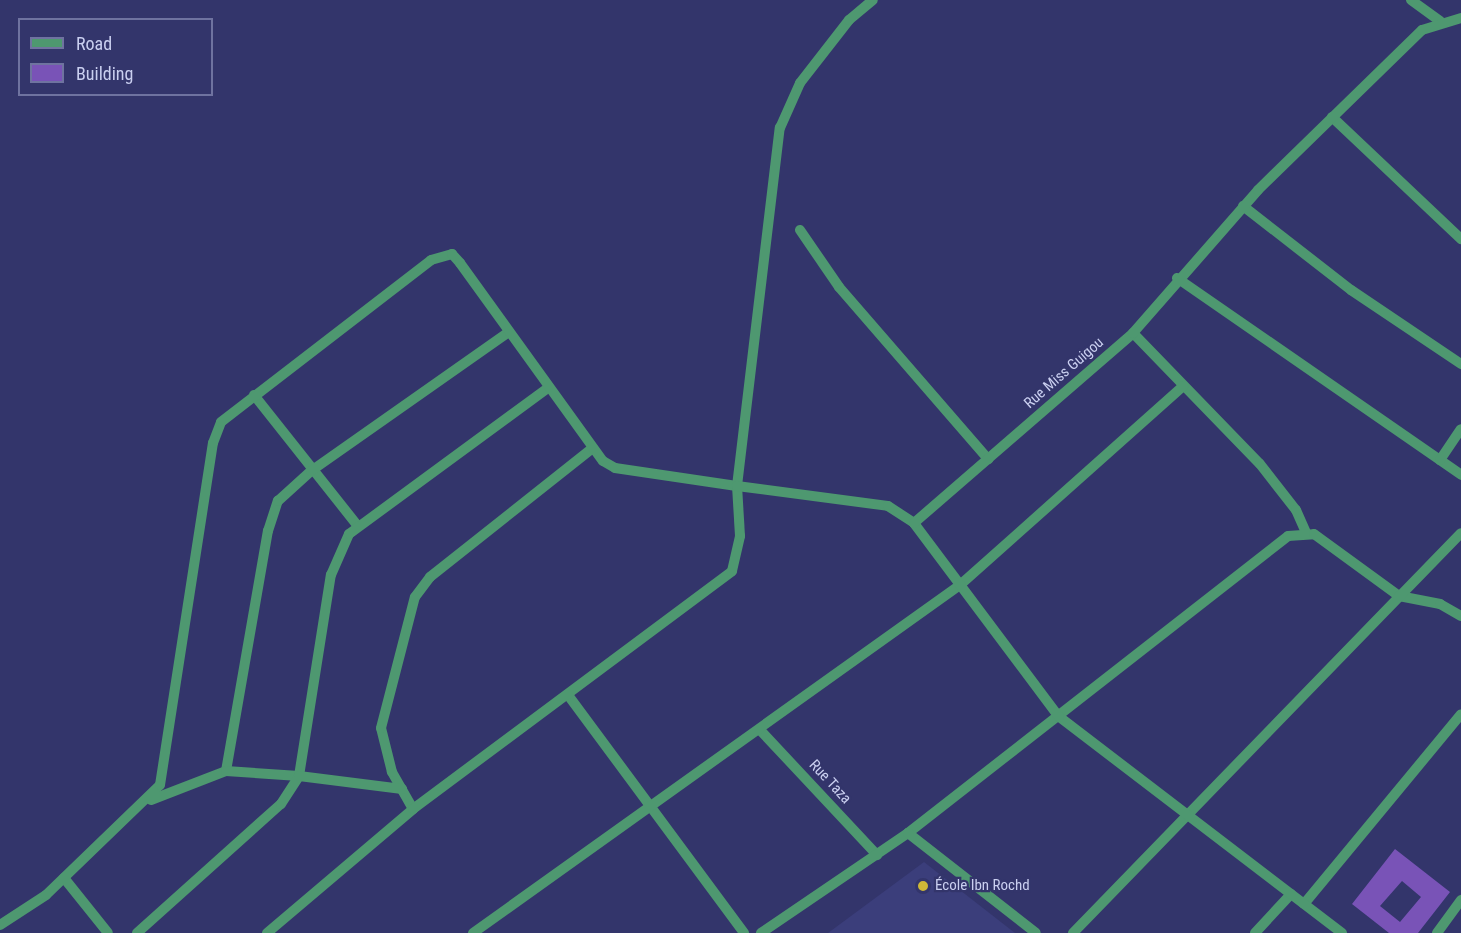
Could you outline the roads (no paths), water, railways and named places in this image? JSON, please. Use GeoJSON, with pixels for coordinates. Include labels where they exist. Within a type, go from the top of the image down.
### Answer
{"type":"FeatureCollection","features":[{"type":"Feature","properties":{"kind":"street"},"geometry":{"type":"LineString","coordinates":[[267,933],[413,809],[732,571],[740,536],[737,486],[780,128],[800,83],[849,20],[873,0]]}},
{"type":"Feature","properties":{"kind":"street"},"geometry":{"type":"LineString","coordinates":[[1411,0],[1440,21],[1461,18]]}},
{"type":"Feature","properties":{"kind":"street","name":"Rue Miss Guigou"},"geometry":{"type":"LineString","coordinates":[[914,523],[1133,333],[1178,278],[1243,206],[1390,59],[1422,30],[1440,21]]}},
{"type":"Feature","properties":{"kind":"street"},"geometry":{"type":"LineString","coordinates":[[1332,117],[1461,239]]}},
{"type":"Feature","properties":{"kind":"street"},"geometry":{"type":"LineString","coordinates":[[1243,206],[1351,290],[1461,364]]}},
{"type":"Feature","properties":{"kind":"street"},"geometry":{"type":"LineString","coordinates":[[800,230],[839,287],[988,459]]}},
{"type":"Feature","properties":{"kind":"street"},"geometry":{"type":"LineString","coordinates":[[149,800],[167,756],[216,432],[254,395],[444,253],[460,263],[591,450],[615,468],[888,506],[914,523],[1059,717],[1342,933]]}},
{"type":"Feature","properties":{"kind":"street"},"geometry":{"type":"LineString","coordinates":[[1178,278],[1461,475]]}},
{"type":"Feature","properties":{"kind":"street"},"geometry":{"type":"LineString","coordinates":[[226,771],[271,514],[311,471],[509,332]]}},
{"type":"Feature","properties":{"kind":"street"},"geometry":{"type":"LineString","coordinates":[[1133,333],[1282,489],[1306,532],[1399,596],[1440,604],[1461,616]]}},
{"type":"Feature","properties":{"kind":"street"},"geometry":{"type":"LineString","coordinates":[[473,933],[651,805],[761,731],[960,585],[1183,386]]}},
{"type":"Feature","properties":{"kind":"street"},"geometry":{"type":"LineString","coordinates":[[137,933],[281,804],[299,776],[331,575],[357,525],[549,387]]}},
{"type":"Feature","properties":{"kind":"street"},"geometry":{"type":"LineString","coordinates":[[254,395],[311,471],[357,525]]}},
{"type":"Feature","properties":{"kind":"street"},"geometry":{"type":"LineString","coordinates":[[1440,460],[1461,429]]}},
{"type":"Feature","properties":{"kind":"street"},"geometry":{"type":"LineString","coordinates":[[413,809],[384,751],[381,728],[415,597],[430,576],[591,450]]}},
{"type":"Feature","properties":{"kind":"street"},"geometry":{"type":"LineString","coordinates":[[760,933],[908,833],[1059,717],[1273,545],[1306,532]]}},
{"type":"Feature","properties":{"kind":"street"},"geometry":{"type":"LineString","coordinates":[[1073,933],[1461,533]]}},
{"type":"Feature","properties":{"kind":"street"},"geometry":{"type":"LineString","coordinates":[[568,695],[744,933]]}},
{"type":"Feature","properties":{"kind":"street"},"geometry":{"type":"LineString","coordinates":[[1304,904],[1461,714]]}},
{"type":"Feature","properties":{"kind":"street","name":"Rue Taza"},"geometry":{"type":"LineString","coordinates":[[761,731],[877,855]]}},
{"type":"Feature","properties":{"kind":"street"},"geometry":{"type":"LineString","coordinates":[[0,925],[64,878],[149,800],[226,771],[299,776],[402,789]]}},
{"type":"Feature","properties":{"kind":"street"},"geometry":{"type":"LineString","coordinates":[[908,833],[1036,933]]}},
{"type":"Feature","properties":{"kind":"street"},"geometry":{"type":"LineString","coordinates":[[64,878],[108,933]]}},
{"type":"Feature","properties":{"kind":"street"},"geometry":{"type":"LineString","coordinates":[[1255,933],[1291,894]]}},
{"type":"Feature","properties":{"kind":"street"},"geometry":{"type":"LineString","coordinates":[[1437,933],[1461,900]]}},
{"type":"Feature","properties":{"kind":"place","name":"École Ibn Rochd"},"geometry":{"type":"Point","coordinates":[923,886]}}]}
